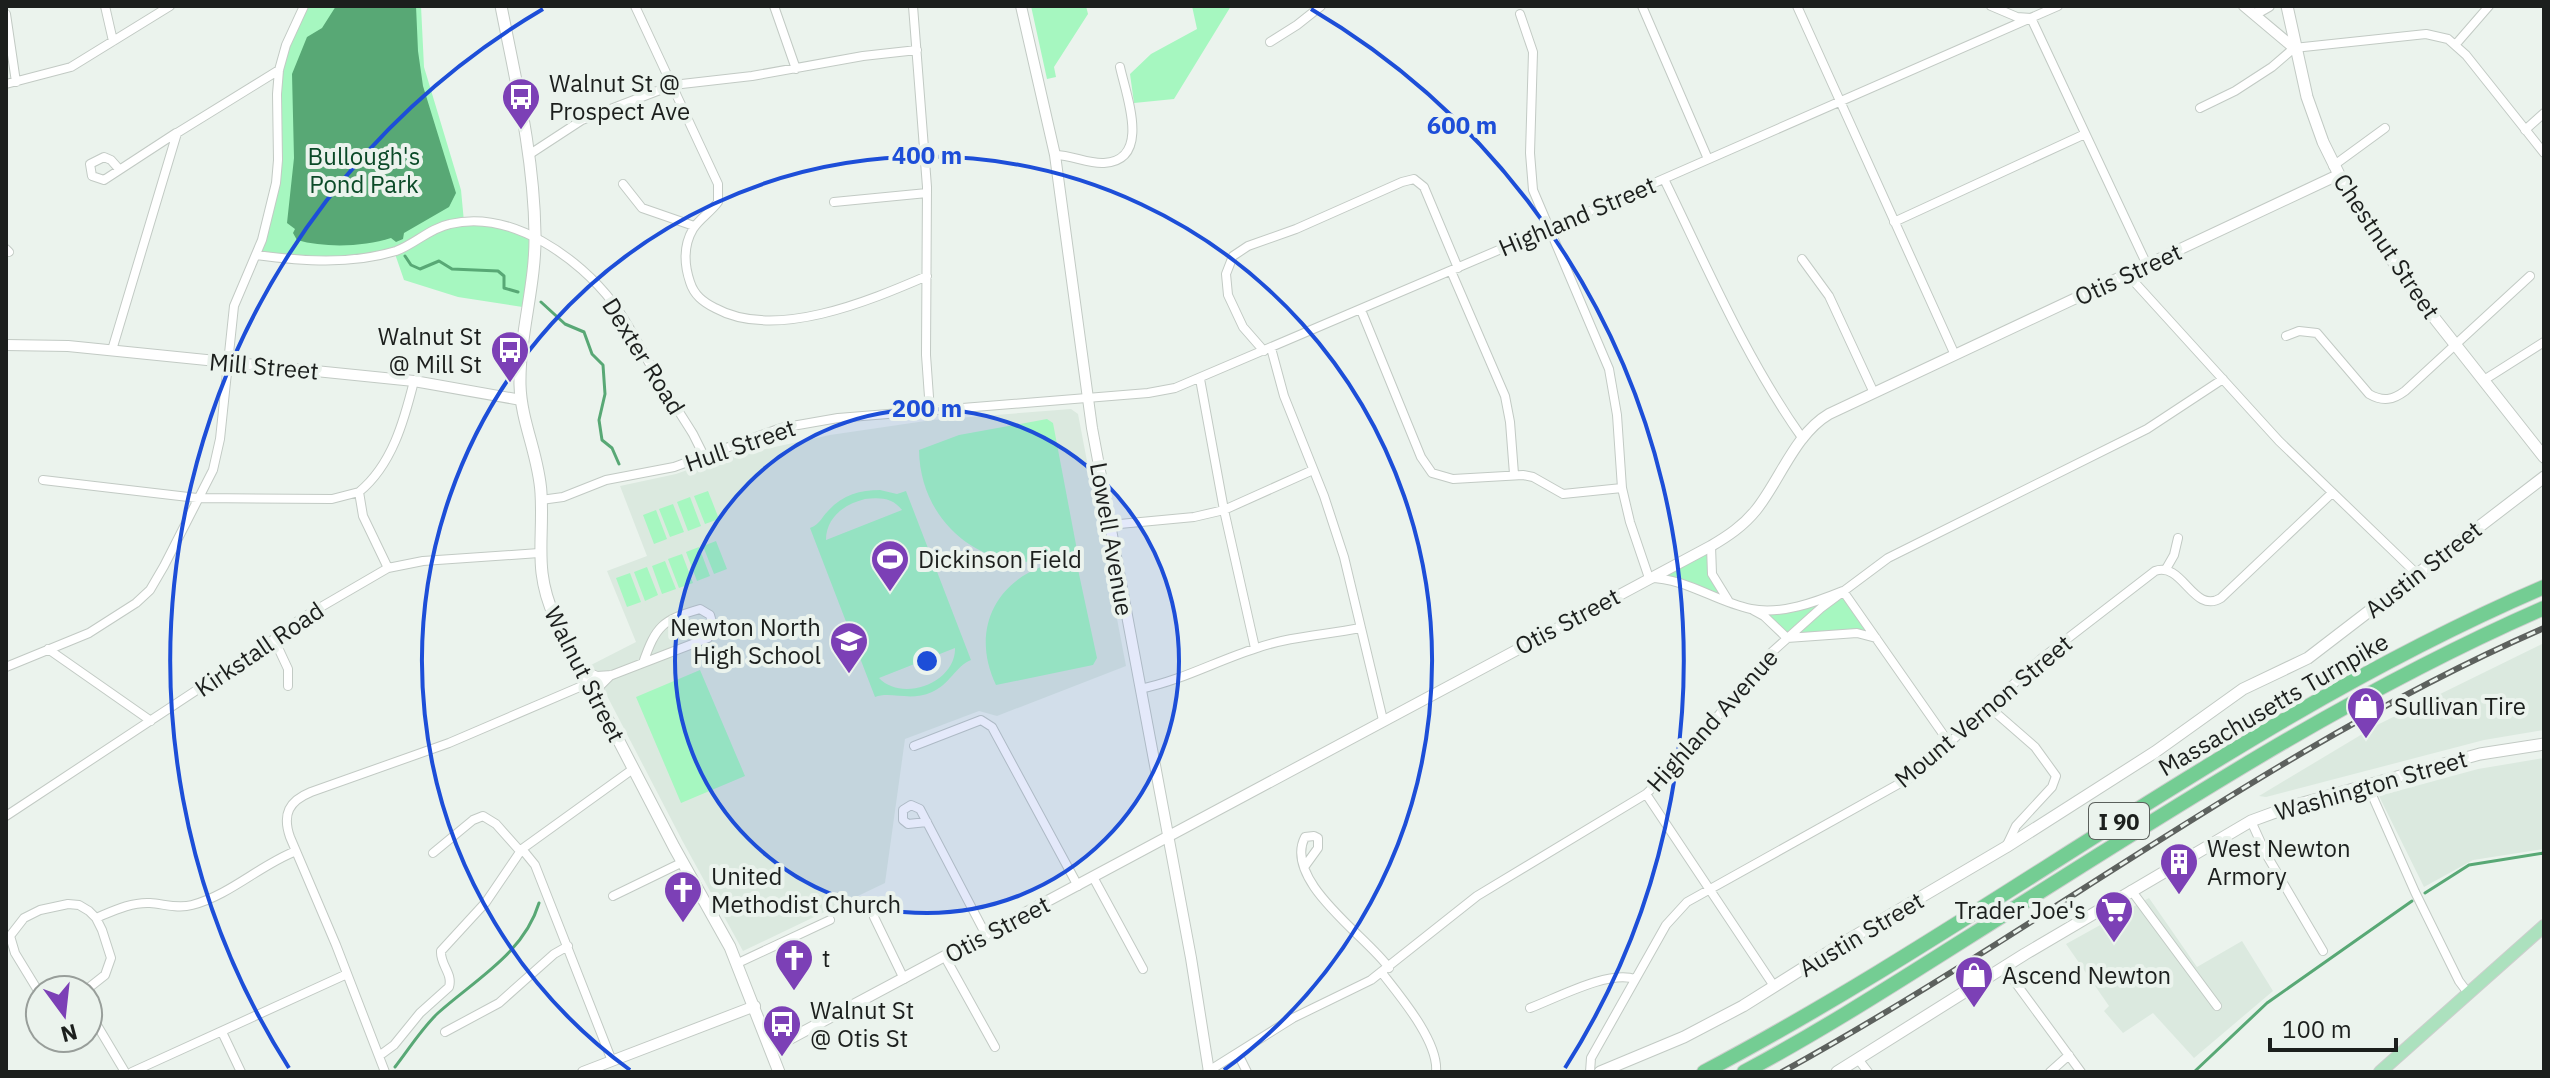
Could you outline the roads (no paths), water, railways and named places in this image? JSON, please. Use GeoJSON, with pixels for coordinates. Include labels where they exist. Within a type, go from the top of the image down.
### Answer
{"type":"FeatureCollection","features":[{"type":"Feature","properties":{"kind":"highway","name":"Massachusetts Turnpike"},"geometry":{"type":"LineString","coordinates":[[1704,1072],[1841,995],[2303,708],[2412,649],[2544,587]]}},
{"type":"Feature","properties":{"kind":"highway","name":"Massachusetts Turnpike"},"geometry":{"type":"LineString","coordinates":[[1744,1072],[1859,1006],[2309,726],[2432,660],[2544,608]]}},
{"type":"Feature","properties":{"kind":"main road","name":"Walnut Street"},"geometry":{"type":"LineString","coordinates":[[501,6],[530,154],[535,239],[520,372],[521,400],[537,464],[541,500],[539,553],[543,586],[550,608],[633,769],[738,963],[779,1072]]}},
{"type":"Feature","properties":{"kind":"main road","name":"Chestnut Street"},"geometry":{"type":"LineString","coordinates":[[2287,6],[2307,97],[2336,171],[2372,232],[2543,455]]}},
{"type":"Feature","properties":{"kind":"main road","name":"Austin Street"},"geometry":{"type":"LineString","coordinates":[[1600,1072],[1711,1024],[2006,847],[2178,738],[2243,689],[2308,658],[2544,477]]}},
{"type":"Feature","properties":{"kind":"main road","name":"Washington Street"},"geometry":{"type":"LineString","coordinates":[[1837,1072],[2131,890],[2251,821],[2292,806],[2480,754],[2544,744]]}},
{"type":"Feature","properties":{"kind":"main road"},"geometry":{"type":"LineString","coordinates":[[2380,1072],[2544,926]]}},
{"type":"Feature","properties":{"kind":"street"},"geometry":{"type":"LineString","coordinates":[[105,6],[113,41]]}},
{"type":"Feature","properties":{"kind":"street"},"geometry":{"type":"LineString","coordinates":[[6,84],[71,67],[170,6]]}},
{"type":"Feature","properties":{"kind":"street"},"geometry":{"type":"LineString","coordinates":[[6,667],[110,622],[150,590],[217,457],[234,306],[271,210],[277,177],[279,70],[286,45],[304,6]]}},
{"type":"Feature","properties":{"kind":"street"},"geometry":{"type":"LineString","coordinates":[[635,6],[718,184],[719,199],[694,226],[685,259],[693,291],[704,302],[738,318],[784,320],[886,294],[927,276]]}},
{"type":"Feature","properties":{"kind":"street"},"geometry":{"type":"LineString","coordinates":[[774,6],[796,69]]}},
{"type":"Feature","properties":{"kind":"street"},"geometry":{"type":"LineString","coordinates":[[913,6],[927,193],[926,355],[930,411]]}},
{"type":"Feature","properties":{"kind":"street","name":"Lowell Avenue"},"geometry":{"type":"LineString","coordinates":[[1021,6],[1055,155],[1087,399],[1209,1072]]}},
{"type":"Feature","properties":{"kind":"street"},"geometry":{"type":"LineString","coordinates":[[1270,42],[1321,6]]}},
{"type":"Feature","properties":{"kind":"street"},"geometry":{"type":"LineString","coordinates":[[1642,6],[1708,159]]}},
{"type":"Feature","properties":{"kind":"street"},"geometry":{"type":"LineString","coordinates":[[1797,6],[1955,355]]}},
{"type":"Feature","properties":{"kind":"street"},"geometry":{"type":"LineString","coordinates":[[1991,6],[2017,17],[2031,18],[2147,265]]}},
{"type":"Feature","properties":{"kind":"street","name":"Highland Street"},"geometry":{"type":"LineString","coordinates":[[1087,399],[1163,391],[1200,379],[2058,6]]}},
{"type":"Feature","properties":{"kind":"street"},"geometry":{"type":"LineString","coordinates":[[2244,6],[2294,48]]}},
{"type":"Feature","properties":{"kind":"street"},"geometry":{"type":"LineString","coordinates":[[2255,14],[2269,6]]}},
{"type":"Feature","properties":{"kind":"street"},"geometry":{"type":"LineString","coordinates":[[2456,44],[2489,6]]}},
{"type":"Feature","properties":{"kind":"street"},"geometry":{"type":"LineString","coordinates":[[6,14],[16,82]]}},
{"type":"Feature","properties":{"kind":"street"},"geometry":{"type":"LineString","coordinates":[[1520,14],[1533,52],[1530,173],[1537,203],[1609,369],[1617,415],[1622,488],[1649,578],[1674,580],[1751,609],[1764,616],[1787,638],[1857,633],[1877,638]]}},
{"type":"Feature","properties":{"kind":"street"},"geometry":{"type":"LineString","coordinates":[[2200,108],[2235,91],[2294,48],[2415,34],[2438,35],[2456,44],[2544,153]]}},
{"type":"Feature","properties":{"kind":"street"},"geometry":{"type":"LineString","coordinates":[[530,154],[582,120],[673,85],[917,50]]}},
{"type":"Feature","properties":{"kind":"street"},"geometry":{"type":"LineString","coordinates":[[1055,155],[1099,163],[1117,160],[1126,153],[1132,143],[1133,131],[1120,67]]}},
{"type":"Feature","properties":{"kind":"street"},"geometry":{"type":"LineString","coordinates":[[119,169],[279,70]]}},
{"type":"Feature","properties":{"kind":"street"},"geometry":{"type":"LineString","coordinates":[[2525,130],[2544,113]]}},
{"type":"Feature","properties":{"kind":"street"},"geometry":{"type":"LineString","coordinates":[[2336,171],[2385,128]]}},
{"type":"Feature","properties":{"kind":"street"},"geometry":{"type":"LineString","coordinates":[[112,350],[177,133]]}},
{"type":"Feature","properties":{"kind":"street"},"geometry":{"type":"LineString","coordinates":[[1894,222],[2085,134]]}},
{"type":"Feature","properties":{"kind":"street","name":"Otis Street"},"geometry":{"type":"LineString","coordinates":[[771,1049],[1711,546],[1753,514],[1803,439],[1820,420],[2128,275],[2336,171]]}},
{"type":"Feature","properties":{"kind":"street"},"geometry":{"type":"LineString","coordinates":[[1383,720],[1344,557],[1267,350],[1238,319],[1226,284],[1228,264],[1248,246],[1414,179],[1424,187],[1505,396],[1514,474]]}},
{"type":"Feature","properties":{"kind":"street"},"geometry":{"type":"LineString","coordinates":[[1664,179],[1753,361],[1803,439]]}},
{"type":"Feature","properties":{"kind":"street"},"geometry":{"type":"LineString","coordinates":[[623,184],[642,208],[694,226]]}},
{"type":"Feature","properties":{"kind":"street"},"geometry":{"type":"LineString","coordinates":[[834,202],[927,193]]}},
{"type":"Feature","properties":{"kind":"street","name":"Dexter Road"},"geometry":{"type":"LineString","coordinates":[[256,255],[314,261],[369,257],[398,250],[442,226],[462,222],[500,225],[535,239],[573,263],[615,305],[704,456]]}},
{"type":"Feature","properties":{"kind":"street"},"geometry":{"type":"LineString","coordinates":[[1802,259],[1829,296],[1874,393]]}},
{"type":"Feature","properties":{"kind":"street"},"geometry":{"type":"LineString","coordinates":[[2128,275],[2279,441],[2416,573]]}},
{"type":"Feature","properties":{"kind":"street"},"geometry":{"type":"LineString","coordinates":[[2286,336],[2299,331],[2317,333],[2369,394],[2378,400],[2388,400],[2405,391],[2530,276]]}},
{"type":"Feature","properties":{"kind":"street"},"geometry":{"type":"LineString","coordinates":[[1361,310],[1426,467],[1432,473],[1453,479],[1514,474],[1533,477],[1563,494],[1622,488]]}},
{"type":"Feature","properties":{"kind":"street"},"geometry":{"type":"LineString","coordinates":[[2484,380],[2544,342]]}},
{"type":"Feature","properties":{"kind":"street","name":"Mill Street"},"geometry":{"type":"LineString","coordinates":[[6,345],[68,346],[414,381],[521,400]]}},
{"type":"Feature","properties":{"kind":"street"},"geometry":{"type":"LineString","coordinates":[[1200,379],[1224,510],[1255,648]]}},
{"type":"Feature","properties":{"kind":"street","name":"Highland Avenue"},"geometry":{"type":"LineString","coordinates":[[1209,1072],[1293,1018],[1351,991],[1386,970],[1477,896],[1646,794],[1678,763],[1760,665],[1787,638],[1843,591],[1903,549],[2147,429],[2223,379]]}},
{"type":"Feature","properties":{"kind":"street"},"geometry":{"type":"LineString","coordinates":[[43,480],[197,498],[332,499],[359,492],[373,481],[385,464],[414,381]]}},
{"type":"Feature","properties":{"kind":"street","name":"Hull Street"},"geometry":{"type":"LineString","coordinates":[[541,500],[563,497],[606,480],[674,467],[747,439],[798,424],[1087,399]]}},
{"type":"Feature","properties":{"kind":"street"},"geometry":{"type":"LineString","coordinates":[[1109,525],[1194,517],[1224,510],[1313,470]]}},
{"type":"Feature","properties":{"kind":"street"},"geometry":{"type":"LineString","coordinates":[[359,492],[363,516],[388,568]]}},
{"type":"Feature","properties":{"kind":"street"},"geometry":{"type":"LineString","coordinates":[[2178,538],[2174,555],[2166,569],[2204,601],[2216,601],[2332,493]]}},
{"type":"Feature","properties":{"kind":"street"},"geometry":{"type":"LineString","coordinates":[[1711,546],[1712,574],[1729,601]]}},
{"type":"Feature","properties":{"kind":"street","name":"Kirkstall Road"},"geometry":{"type":"LineString","coordinates":[[6,816],[302,618],[388,568],[423,561],[539,553]]}},
{"type":"Feature","properties":{"kind":"street","name":"Mount Vernon Street"},"geometry":{"type":"LineString","coordinates":[[1590,1072],[1591,1058],[1635,979],[1672,916],[1687,902],[1901,784],[1950,744],[2041,659],[2155,571],[2166,569]]}},
{"type":"Feature","properties":{"kind":"street"},"geometry":{"type":"LineString","coordinates":[[1751,609],[1800,605],[1843,591],[1950,744]]}},
{"type":"Feature","properties":{"kind":"street"},"geometry":{"type":"LineString","coordinates":[[582,670],[597,676],[612,675],[708,638],[714,629],[710,615],[700,609],[664,622],[643,663]]}},
{"type":"Feature","properties":{"kind":"street"},"geometry":{"type":"LineString","coordinates":[[1140,689],[1177,681],[1281,640],[1360,628]]}},
{"type":"Feature","properties":{"kind":"street"},"geometry":{"type":"LineString","coordinates":[[274,639],[288,669],[288,686]]}},
{"type":"Feature","properties":{"kind":"street"},"geometry":{"type":"LineString","coordinates":[[48,649],[151,721]]}},
{"type":"Feature","properties":{"kind":"street"},"geometry":{"type":"LineString","coordinates":[[598,700],[600,686],[612,675]]}},
{"type":"Feature","properties":{"kind":"street"},"geometry":{"type":"LineString","coordinates":[[385,1072],[296,851],[285,820],[289,806],[301,796],[459,739],[589,683]]}},
{"type":"Feature","properties":{"kind":"street"},"geometry":{"type":"LineString","coordinates":[[1988,706],[2035,747],[2056,776],[2052,787],[2016,826],[2006,847]]}},
{"type":"Feature","properties":{"kind":"street"},"geometry":{"type":"LineString","coordinates":[[914,746],[981,720],[992,727],[1078,886]]}},
{"type":"Feature","properties":{"kind":"street"},"geometry":{"type":"LineString","coordinates":[[379,1056],[394,1045],[420,1013],[449,987],[450,977],[440,957],[441,951],[486,902],[521,850],[633,769]]}},
{"type":"Feature","properties":{"kind":"street"},"geometry":{"type":"LineString","coordinates":[[2368,786],[2415,892],[2468,993]]}},
{"type":"Feature","properties":{"kind":"street"},"geometry":{"type":"LineString","coordinates":[[1646,794],[1774,986]]}},
{"type":"Feature","properties":{"kind":"street"},"geometry":{"type":"LineString","coordinates":[[433,853],[473,820],[483,816],[496,824],[532,860],[612,1061]]}},
{"type":"Feature","properties":{"kind":"street"},"geometry":{"type":"LineString","coordinates":[[2251,821],[2266,854],[2323,951]]}},
{"type":"Feature","properties":{"kind":"street"},"geometry":{"type":"LineString","coordinates":[[927,822],[986,935]]}},
{"type":"Feature","properties":{"kind":"street"},"geometry":{"type":"LineString","coordinates":[[96,918],[133,905],[195,905],[270,862],[296,851]]}},
{"type":"Feature","properties":{"kind":"street"},"geometry":{"type":"LineString","coordinates":[[613,896],[683,862]]}},
{"type":"Feature","properties":{"kind":"street"},"geometry":{"type":"LineString","coordinates":[[1305,866],[1329,908],[1377,952],[1427,1039],[1435,1058],[1436,1072]]}},
{"type":"Feature","properties":{"kind":"street"},"geometry":{"type":"LineString","coordinates":[[1093,877],[1143,969]]}},
{"type":"Feature","properties":{"kind":"street"},"geometry":{"type":"LineString","coordinates":[[2131,890],[2217,1006]]}},
{"type":"Feature","properties":{"kind":"street"},"geometry":{"type":"LineString","coordinates":[[29,974],[10,936],[24,918],[40,910],[68,904],[79,905],[96,918],[108,945],[110,965],[104,976]]}},
{"type":"Feature","properties":{"kind":"street"},"geometry":{"type":"LineString","coordinates":[[874,917],[904,979]]}},
{"type":"Feature","properties":{"kind":"street"},"geometry":{"type":"LineString","coordinates":[[738,963],[830,920]]}},
{"type":"Feature","properties":{"kind":"street"},"geometry":{"type":"LineString","coordinates":[[445,1032],[499,1003],[554,954],[568,946]]}},
{"type":"Feature","properties":{"kind":"street"},"geometry":{"type":"LineString","coordinates":[[945,957],[995,1047]]}},
{"type":"Feature","properties":{"kind":"street"},"geometry":{"type":"LineString","coordinates":[[2004,967],[2081,1072]]}},
{"type":"Feature","properties":{"kind":"street"},"geometry":{"type":"LineString","coordinates":[[132,1072],[347,974]]}},
{"type":"Feature","properties":{"kind":"street"},"geometry":{"type":"LineString","coordinates":[[1530,1008],[1606,980],[1626,976],[1635,979]]}},
{"type":"Feature","properties":{"kind":"street"},"geometry":{"type":"LineString","coordinates":[[583,1072],[755,1006]]}},
{"type":"Feature","properties":{"kind":"street"},"geometry":{"type":"LineString","coordinates":[[222,1032],[241,1072]]}},
{"type":"Feature","properties":{"kind":"street"},"geometry":{"type":"LineString","coordinates":[[104,1037],[125,1072]]}},
{"type":"Feature","properties":{"kind":"street"},"geometry":{"type":"LineString","coordinates":[[1238,1054],[1247,1072]]}},
{"type":"Feature","properties":{"kind":"street"},"geometry":{"type":"LineString","coordinates":[[2050,1072],[2069,1055]]}},
{"type":"Feature","properties":{"kind":"street"},"geometry":{"type":"LineString","coordinates":[[1858,1059],[1868,1072]]}},
{"type":"Feature","properties":{"kind":"waterway"},"geometry":{"type":"LineString","coordinates":[[405,256],[411,265],[420,269],[439,261],[452,269],[498,271],[504,276],[504,288],[518,292]]}},
{"type":"Feature","properties":{"kind":"waterway"},"geometry":{"type":"LineString","coordinates":[[541,302],[565,324],[584,332],[592,354],[603,365],[605,394],[599,420],[602,440],[612,448],[619,464]]}},
{"type":"Feature","properties":{"kind":"waterway"},"geometry":{"type":"LineString","coordinates":[[2425,893],[2469,865],[2544,853]]}},
{"type":"Feature","properties":{"kind":"waterway"},"geometry":{"type":"LineString","coordinates":[[2194,1072],[2267,1003],[2412,901]]}},
{"type":"Feature","properties":{"kind":"waterway"},"geometry":{"type":"LineString","coordinates":[[395,1067],[432,1019],[510,951],[532,921],[539,903]]}},
{"type":"Feature","properties":{"kind":"railway"},"geometry":{"type":"LineString","coordinates":[[1782,1072],[1878,1017],[2158,841],[2347,727],[2444,675],[2544,628]]}},
{"type":"Feature","properties":{"kind":"place","name":"Walnut St @ Prospect Ave"},"geometry":{"type":"Point","coordinates":[521,131]}},
{"type":"Feature","properties":{"kind":"place","name":"Walnut St @ Mill St"},"geometry":{"type":"Point","coordinates":[510,384]}},
{"type":"Feature","properties":{"kind":"place","name":"Dickinson Field"},"geometry":{"type":"Point","coordinates":[890,593]}},
{"type":"Feature","properties":{"kind":"place","name":"Newton North High School"},"geometry":{"type":"Point","coordinates":[849,675]}},
{"type":"Feature","properties":{"kind":"place","name":"Sullivan Tire"},"geometry":{"type":"Point","coordinates":[2366,740]}},
{"type":"Feature","properties":{"kind":"place","name":"West Newton Armory"},"geometry":{"type":"Point","coordinates":[2179,896]}},
{"type":"Feature","properties":{"kind":"place","name":"United Methodist Church"},"geometry":{"type":"Point","coordinates":[683,924]}},
{"type":"Feature","properties":{"kind":"place","name":"Trader Joe's"},"geometry":{"type":"Point","coordinates":[2114,944]}},
{"type":"Feature","properties":{"kind":"place","name":"t"},"geometry":{"type":"Point","coordinates":[794,992]}},
{"type":"Feature","properties":{"kind":"place","name":"Ascend Newton"},"geometry":{"type":"Point","coordinates":[1974,1009]}},
{"type":"Feature","properties":{"kind":"place","name":"Walnut St @ Otis St"},"geometry":{"type":"Point","coordinates":[782,1058]}},
{"type":"Feature","properties":{"kind":"park label","name":"Bullough's Pond Park"},"geometry":{"type":"Point","coordinates":[364,170]}}]}
